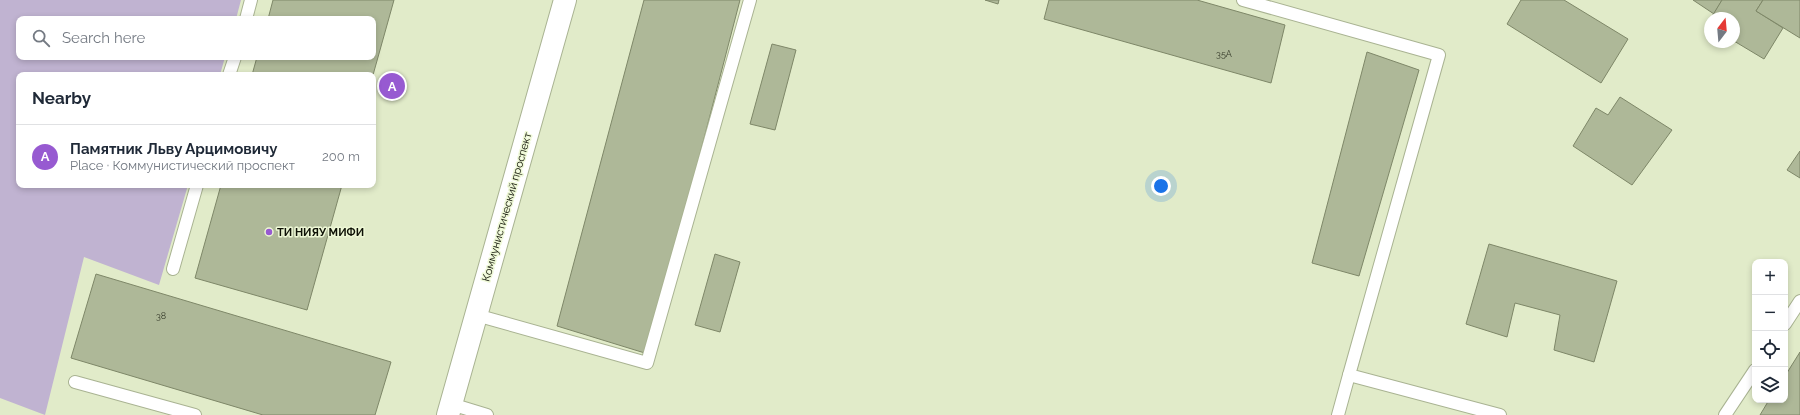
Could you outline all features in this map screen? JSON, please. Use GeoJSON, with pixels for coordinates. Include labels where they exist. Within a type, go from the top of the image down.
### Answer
{"type":"FeatureCollection","features":[{"type":"Feature","properties":{"kind":"street","name":"Коммунистический проспект"},"geometry":{"type":"LineString","coordinates":[[450,409],[566,0]]}},
{"type":"Feature","properties":{"kind":"lane"},"geometry":{"type":"LineString","coordinates":[[247,16],[251,0]]}},
{"type":"Feature","properties":{"kind":"lane"},"geometry":{"type":"LineString","coordinates":[[476,315],[647,364],[750,0]]}},
{"type":"Feature","properties":{"kind":"lane"},"geometry":{"type":"LineString","coordinates":[[1243,0],[1439,56],[1338,415]]}},
{"type":"Feature","properties":{"kind":"lane"},"geometry":{"type":"LineString","coordinates":[[230,72],[234,60]]}},
{"type":"Feature","properties":{"kind":"lane"},"geometry":{"type":"LineString","coordinates":[[173,269],[197,188]]}},
{"type":"Feature","properties":{"kind":"lane"},"geometry":{"type":"LineString","coordinates":[[1788,319],[1800,301]]}},
{"type":"Feature","properties":{"kind":"lane"},"geometry":{"type":"LineString","coordinates":[[1725,415],[1752,374]]}},
{"type":"Feature","properties":{"kind":"lane"},"geometry":{"type":"LineString","coordinates":[[1349,375],[1500,415]]}},
{"type":"Feature","properties":{"kind":"lane"},"geometry":{"type":"LineString","coordinates":[[75,382],[195,415]]}},
{"type":"Feature","properties":{"kind":"lane"},"geometry":{"type":"LineString","coordinates":[[450,409],[487,415]]}},
{"type":"Feature","properties":{"kind":"shaded area"},"geometry":{"type":"Polygon","coordinates":[[[0,0],[241,0],[237,16],[16,16],[16,60],[224,60],[221,72],[16,72],[16,188],[187,188],[159,285],[84,257],[45,415],[0,398],[0,0]]]}},
{"type":"Feature","properties":{"kind":"building"},"geometry":{"type":"Polygon","coordinates":[[[273,0],[394,0],[374,72],[253,72],[256,60],[376,60],[376,16],[269,16],[273,0]]]}},
{"type":"Feature","properties":{"kind":"building"},"geometry":{"type":"Polygon","coordinates":[[[644,0],[740,0],[648,354],[557,326],[644,0]]]}},
{"type":"Feature","properties":{"kind":"building"},"geometry":{"type":"Polygon","coordinates":[[[985,0],[999,0],[998,4],[985,0]]]}},
{"type":"Feature","properties":{"kind":"building"},"geometry":{"type":"Polygon","coordinates":[[[1049,0],[1197,0],[1285,25],[1271,83],[1044,19],[1049,0]]]}},
{"type":"Feature","properties":{"kind":"building"},"geometry":{"type":"Polygon","coordinates":[[[1521,0],[1564,0],[1628,39],[1601,83],[1507,24],[1521,0]]]}},
{"type":"Feature","properties":{"kind":"building"},"geometry":{"type":"Polygon","coordinates":[[[1693,0],[1722,0],[1715,12],[1711,12],[1693,0]]]}},
{"type":"Feature","properties":{"kind":"building"},"geometry":{"type":"Polygon","coordinates":[[[1722,0],[1763,0],[1756,11],[1783,28],[1764,59],[1740,45],[1740,12],[1715,12],[1722,0]]]}},
{"type":"Feature","properties":{"kind":"building"},"geometry":{"type":"Polygon","coordinates":[[[1763,0],[1800,0],[1800,38],[1756,11],[1763,0]]]}},
{"type":"Feature","properties":{"kind":"building"},"geometry":{"type":"Polygon","coordinates":[[[772,44],[796,50],[775,130],[750,124],[772,44]]]}},
{"type":"Feature","properties":{"kind":"building"},"geometry":{"type":"Polygon","coordinates":[[[1367,52],[1419,70],[1359,276],[1312,263],[1367,52]]]}},
{"type":"Feature","properties":{"kind":"building"},"geometry":{"type":"Polygon","coordinates":[[[1620,97],[1672,130],[1632,185],[1573,146],[1596,108],[1608,115],[1620,97]]]}},
{"type":"Feature","properties":{"kind":"building"},"geometry":{"type":"Polygon","coordinates":[[[1800,151],[1800,178],[1787,170],[1800,151]]]}},
{"type":"Feature","properties":{"kind":"building","name":"ТИ НИЯУ МИФИ"},"geometry":{"type":"Polygon","coordinates":[[[220,188],[341,188],[307,310],[195,278],[220,188]]]}},
{"type":"Feature","properties":{"kind":"building"},"geometry":{"type":"Polygon","coordinates":[[[1489,244],[1617,281],[1594,362],[1554,350],[1560,315],[1515,303],[1507,337],[1466,324],[1489,244]]]}},
{"type":"Feature","properties":{"kind":"building"},"geometry":{"type":"Polygon","coordinates":[[[715,254],[740,262],[720,332],[695,325],[715,254]]]}},
{"type":"Feature","properties":{"kind":"building"},"geometry":{"type":"Polygon","coordinates":[[[96,274],[391,362],[375,415],[263,415],[71,358],[96,274]]]}},
{"type":"Feature","properties":{"kind":"building"},"geometry":{"type":"Polygon","coordinates":[[[1800,352],[1800,415],[1760,415],[1767,403],[1788,403],[1788,371],[1800,352]]]}},
{"type":"Feature","properties":{"kind":"place","name":"Памятник Льву Арцимовичу"},"geometry":{"type":"Point","coordinates":[392,86]}},
{"type":"Feature","properties":{"kind":"place","name":"ТИ НИЯУ МИФИ"},"geometry":{"type":"Point","coordinates":[269,232]}}]}
